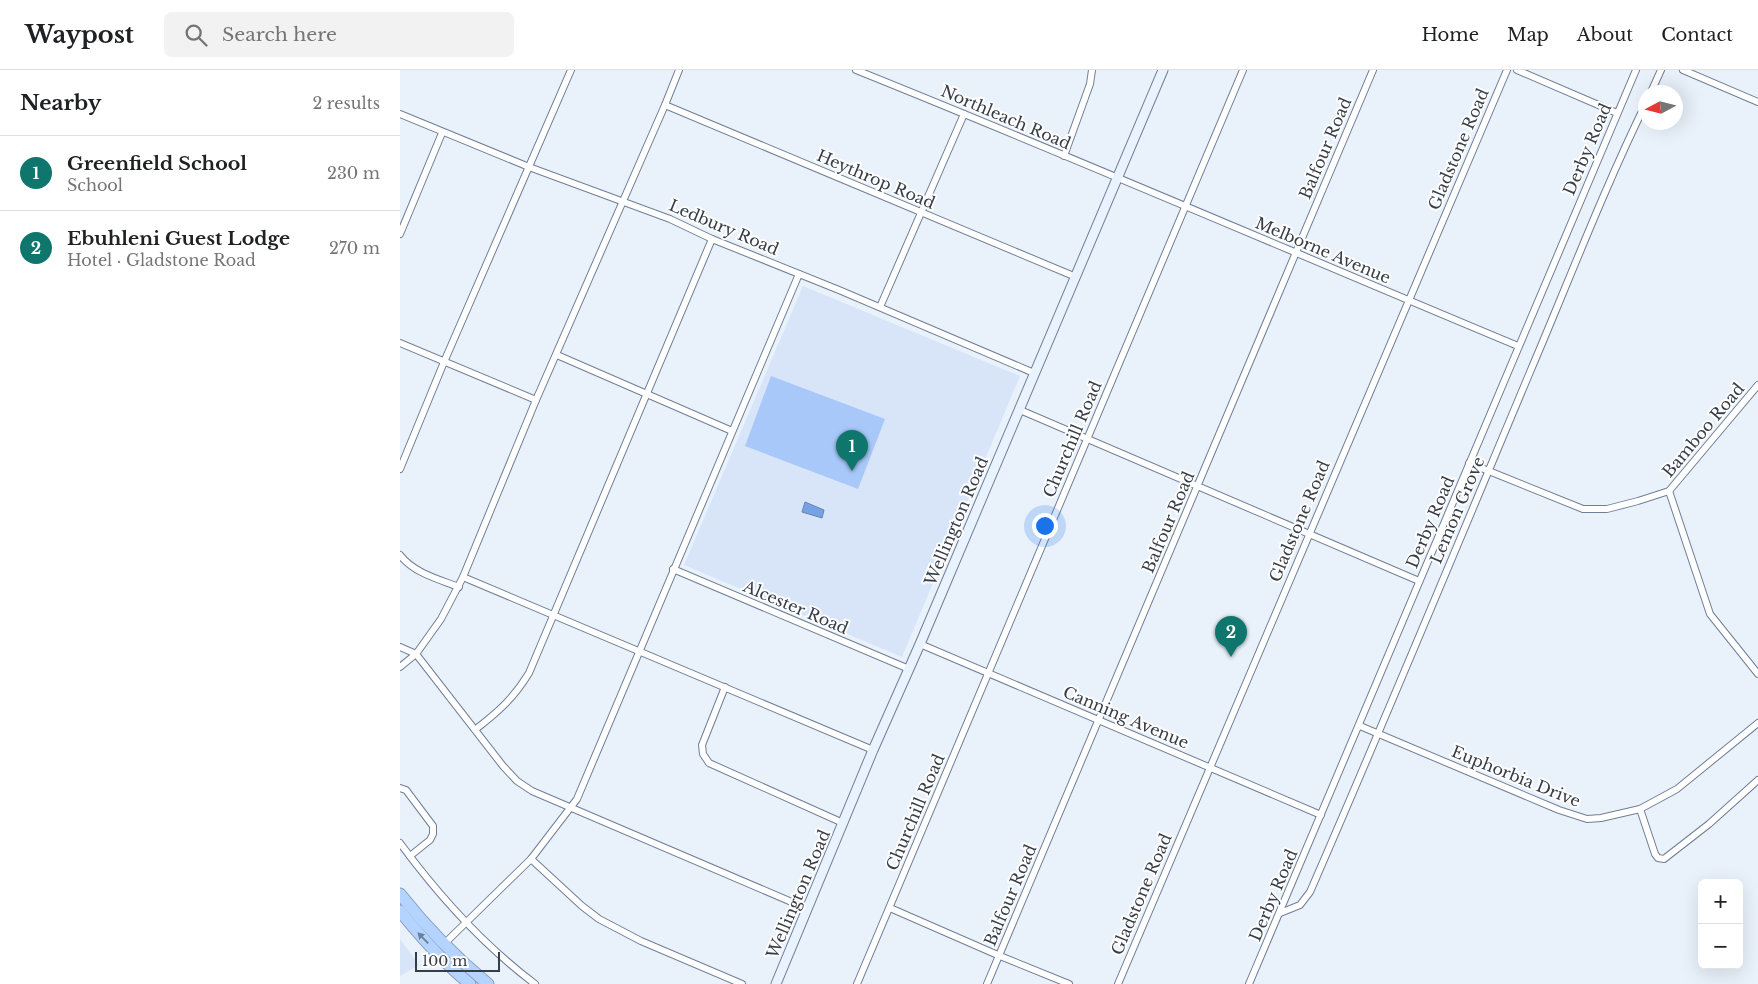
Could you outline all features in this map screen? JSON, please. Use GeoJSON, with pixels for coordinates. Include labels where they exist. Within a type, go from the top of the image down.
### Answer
{"type":"FeatureCollection","features":[{"type":"Feature","properties":{"kind":"highway"},"geometry":{"type":"LineString","coordinates":[[400,894],[422,921],[458,974],[470,984]]}},
{"type":"Feature","properties":{"kind":"highway"},"geometry":{"type":"LineString","coordinates":[[400,911],[440,948],[488,984]]}},
{"type":"Feature","properties":{"kind":"main road","name":"Wellington Road"},"geometry":{"type":"LineString","coordinates":[[776,984],[873,750],[1020,410],[1163,70]]}},
{"type":"Feature","properties":{"kind":"street"},"geometry":{"type":"LineString","coordinates":[[400,469],[444,362],[571,70]]}},
{"type":"Feature","properties":{"kind":"street"},"geometry":{"type":"LineString","coordinates":[[400,668],[416,654],[441,619],[463,577],[536,400],[679,70]]}},
{"type":"Feature","properties":{"kind":"street","name":"Northleach Road"},"geometry":{"type":"LineString","coordinates":[[856,70],[1064,156],[1118,176]]}},
{"type":"Feature","properties":{"kind":"street"},"geometry":{"type":"LineString","coordinates":[[1064,156],[1090,84],[1092,70]]}},
{"type":"Feature","properties":{"kind":"street","name":"Churchill Road"},"geometry":{"type":"LineString","coordinates":[[858,984],[1243,70]]}},
{"type":"Feature","properties":{"kind":"street","name":"Balfour Road"},"geometry":{"type":"LineString","coordinates":[[988,984],[1373,70]]}},
{"type":"Feature","properties":{"kind":"street","name":"Gladstone Road"},"geometry":{"type":"LineString","coordinates":[[1118,984],[1507,70]]}},
{"type":"Feature","properties":{"kind":"street"},"geometry":{"type":"LineString","coordinates":[[1517,70],[1617,113]]}},
{"type":"Feature","properties":{"kind":"street","name":"Derby Road"},"geometry":{"type":"LineString","coordinates":[[1249,984],[1360,726],[1419,581],[1636,70]]}},
{"type":"Feature","properties":{"kind":"street"},"geometry":{"type":"LineString","coordinates":[[1654,85],[1661,70]]}},
{"type":"Feature","properties":{"kind":"street"},"geometry":{"type":"LineString","coordinates":[[1683,70],[1758,102]]}},
{"type":"Feature","properties":{"kind":"street","name":"Heythrop Road"},"geometry":{"type":"LineString","coordinates":[[665,105],[1076,277]]}},
{"type":"Feature","properties":{"kind":"street","name":"Ledbury Road"},"geometry":{"type":"LineString","coordinates":[[400,114],[442,133],[529,167],[670,219],[712,239],[880,306],[1034,373]]}},
{"type":"Feature","properties":{"kind":"street"},"geometry":{"type":"LineString","coordinates":[[880,306],[964,114]]}},
{"type":"Feature","properties":{"kind":"street","name":"Lemon Grove"},"geometry":{"type":"LineString","coordinates":[[1280,913],[1300,906],[1310,892],[1379,734],[1406,666],[1638,122]]}},
{"type":"Feature","properties":{"kind":"street"},"geometry":{"type":"LineString","coordinates":[[400,234],[442,133]]}},
{"type":"Feature","properties":{"kind":"street","name":"Melborne Avenue"},"geometry":{"type":"LineString","coordinates":[[1118,176],[1296,254],[1518,346]]}},
{"type":"Feature","properties":{"kind":"street"},"geometry":{"type":"LineString","coordinates":[[476,729],[519,690],[529,673],[712,239]]}},
{"type":"Feature","properties":{"kind":"street"},"geometry":{"type":"LineString","coordinates":[[440,948],[531,859],[577,799],[638,650],[799,274]]}},
{"type":"Feature","properties":{"kind":"street"},"geometry":{"type":"LineString","coordinates":[[400,343],[536,400]]}},
{"type":"Feature","properties":{"kind":"street"},"geometry":{"type":"LineString","coordinates":[[557,355],[732,431]]}},
{"type":"Feature","properties":{"kind":"street","name":"Bamboo Road"},"geometry":{"type":"LineString","coordinates":[[1469,463],[1589,510],[1607,509],[1670,491],[1758,385]]}},
{"type":"Feature","properties":{"kind":"street"},"geometry":{"type":"LineString","coordinates":[[1020,410],[1419,581]]}},
{"type":"Feature","properties":{"kind":"street"},"geometry":{"type":"LineString","coordinates":[[1670,491],[1710,614],[1758,674]]}},
{"type":"Feature","properties":{"kind":"street"},"geometry":{"type":"LineString","coordinates":[[400,555],[406,562],[422,573],[458,587]]}},
{"type":"Feature","properties":{"kind":"street","name":"Alcester Road"},"geometry":{"type":"LineString","coordinates":[[673,569],[909,669]]}},
{"type":"Feature","properties":{"kind":"street"},"geometry":{"type":"LineString","coordinates":[[463,577],[873,750]]}},
{"type":"Feature","properties":{"kind":"street","name":"Canning Avenue"},"geometry":{"type":"LineString","coordinates":[[920,644],[1321,815]]}},
{"type":"Feature","properties":{"kind":"street"},"geometry":{"type":"LineString","coordinates":[[400,648],[416,654],[503,766],[532,791],[808,909]]}},
{"type":"Feature","properties":{"kind":"street"},"geometry":{"type":"LineString","coordinates":[[725,687],[702,746],[709,763],[843,823]]}},
{"type":"Feature","properties":{"kind":"street","name":"Euphorbia Drive"},"geometry":{"type":"LineString","coordinates":[[1360,726],[1574,816],[1587,819],[1601,818],[1640,808],[1677,789],[1758,723]]}},
{"type":"Feature","properties":{"kind":"street"},"geometry":{"type":"LineString","coordinates":[[1640,808],[1654,854],[1658,858],[1664,859],[1709,824],[1758,780]]}},
{"type":"Feature","properties":{"kind":"street"},"geometry":{"type":"LineString","coordinates":[[400,788],[406,790],[433,826],[433,834],[430,840],[410,856]]}},
{"type":"Feature","properties":{"kind":"street"},"geometry":{"type":"LineString","coordinates":[[400,843],[430,883],[466,924],[534,984]]}},
{"type":"Feature","properties":{"kind":"street"},"geometry":{"type":"LineString","coordinates":[[531,859],[599,919],[641,941],[742,984]]}},
{"type":"Feature","properties":{"kind":"street"},"geometry":{"type":"LineString","coordinates":[[890,908],[1069,984]]}},
{"type":"Feature","properties":{"kind":"shaded area"},"geometry":{"type":"Polygon","coordinates":[[[803,286],[1020,376],[902,657],[684,565],[803,286]]]}},
{"type":"Feature","properties":{"kind":"shaded area"},"geometry":{"type":"Polygon","coordinates":[[[771,376],[885,419],[858,489],[745,446],[771,376]]]}},
{"type":"Feature","properties":{"kind":"shaded area"},"geometry":{"type":"Polygon","coordinates":[[[805,502],[824,510],[822,518],[802,512],[805,502]]]}},
{"type":"Feature","properties":{"kind":"shaded area"},"geometry":{"type":"Polygon","coordinates":[[[400,939],[419,965],[400,976],[400,939]]]}},
{"type":"Feature","properties":{"kind":"place","name":"Greenfield School"},"geometry":{"type":"Point","coordinates":[852,471]}},
{"type":"Feature","properties":{"kind":"place","name":"Ebuhleni Guest Lodge"},"geometry":{"type":"Point","coordinates":[1231,657]}}]}
